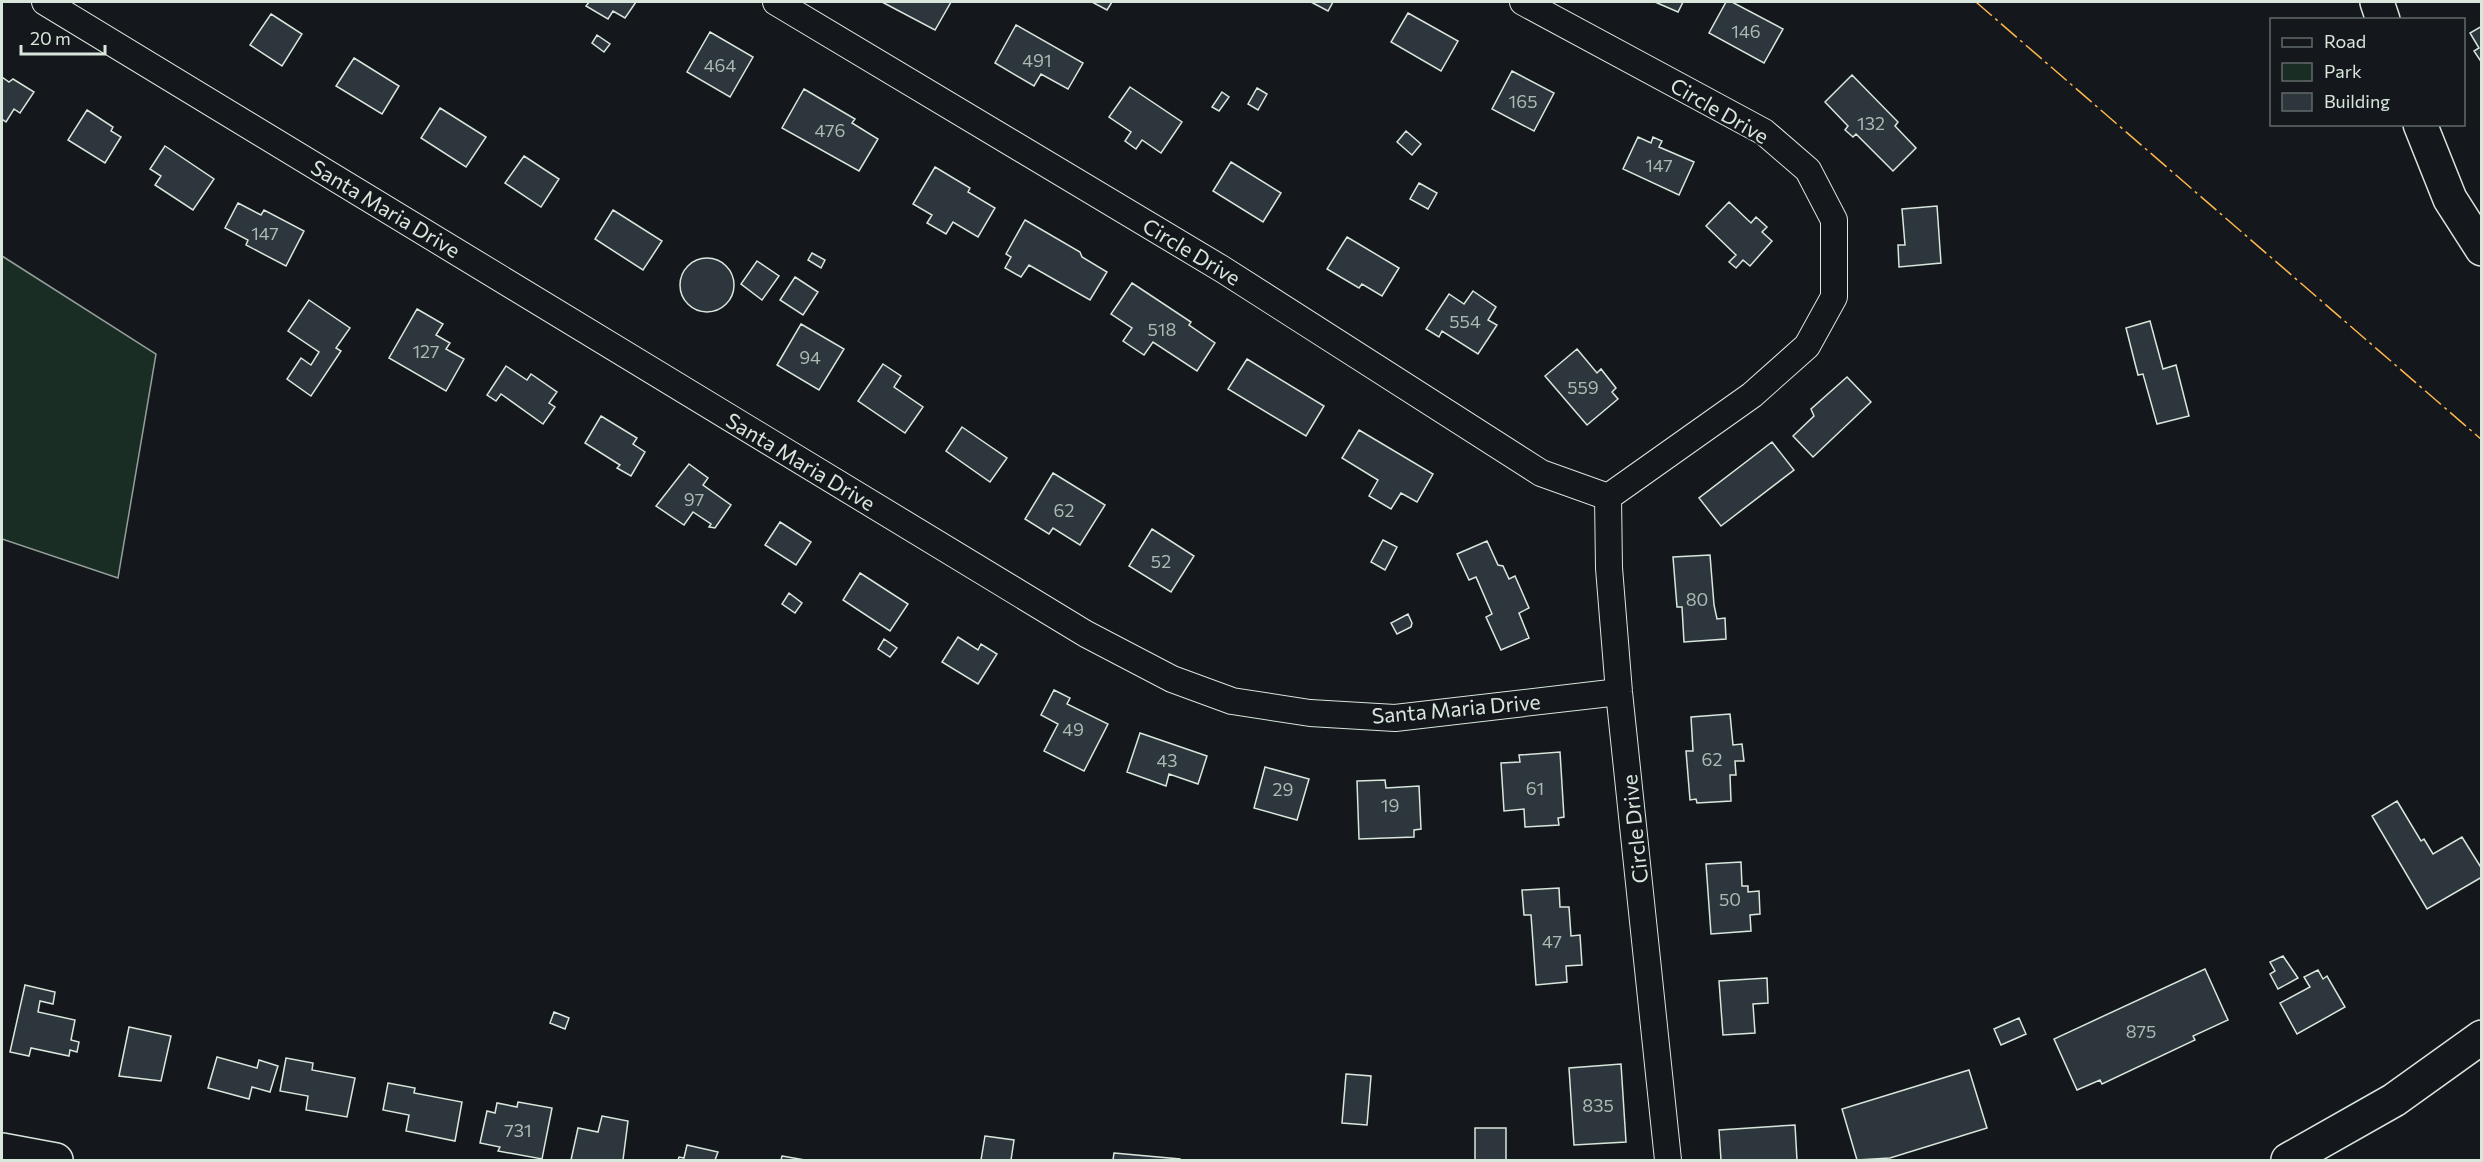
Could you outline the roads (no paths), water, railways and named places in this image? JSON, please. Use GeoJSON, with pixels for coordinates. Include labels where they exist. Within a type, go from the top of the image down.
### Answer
{"type":"FeatureCollection","features":[{"type":"Feature","properties":{"kind":"main road"},"geometry":{"type":"LineString","coordinates":[[2377,2],[2382,18]]}},
{"type":"Feature","properties":{"kind":"main road"},"geometry":{"type":"LineString","coordinates":[[2421,126],[2450,199],[2481,249]]}},
{"type":"Feature","properties":{"kind":"main road"},"geometry":{"type":"LineString","coordinates":[[2288,1161],[2394,1100],[2481,1037]]}},
{"type":"Feature","properties":{"kind":"main road"},"geometry":{"type":"LineString","coordinates":[[2,1150],[56,1161]]}},
{"type":"Feature","properties":{"kind":"street","name":"Santa Maria Drive"},"geometry":{"type":"LineString","coordinates":[[45,2],[1086,634],[1172,679],[1232,701],[1310,713],[1395,718],[1619,692]]}},
{"type":"Feature","properties":{"kind":"street","name":"Circle Drive"},"geometry":{"type":"LineString","coordinates":[[776,2],[1222,269],[1541,473],[1608,497]]}},
{"type":"Feature","properties":{"kind":"street","name":"Circle Drive"},"geometry":{"type":"LineString","coordinates":[[1524,2],[1764,132],[1808,170],[1834,220],[1834,297],[1807,346],[1752,395],[1608,497]]}},
{"type":"Feature","properties":{"kind":"street","name":"Circle Drive"},"geometry":{"type":"LineString","coordinates":[[1608,497],[1609,568],[1619,692],[1668,1161]]}}]}
